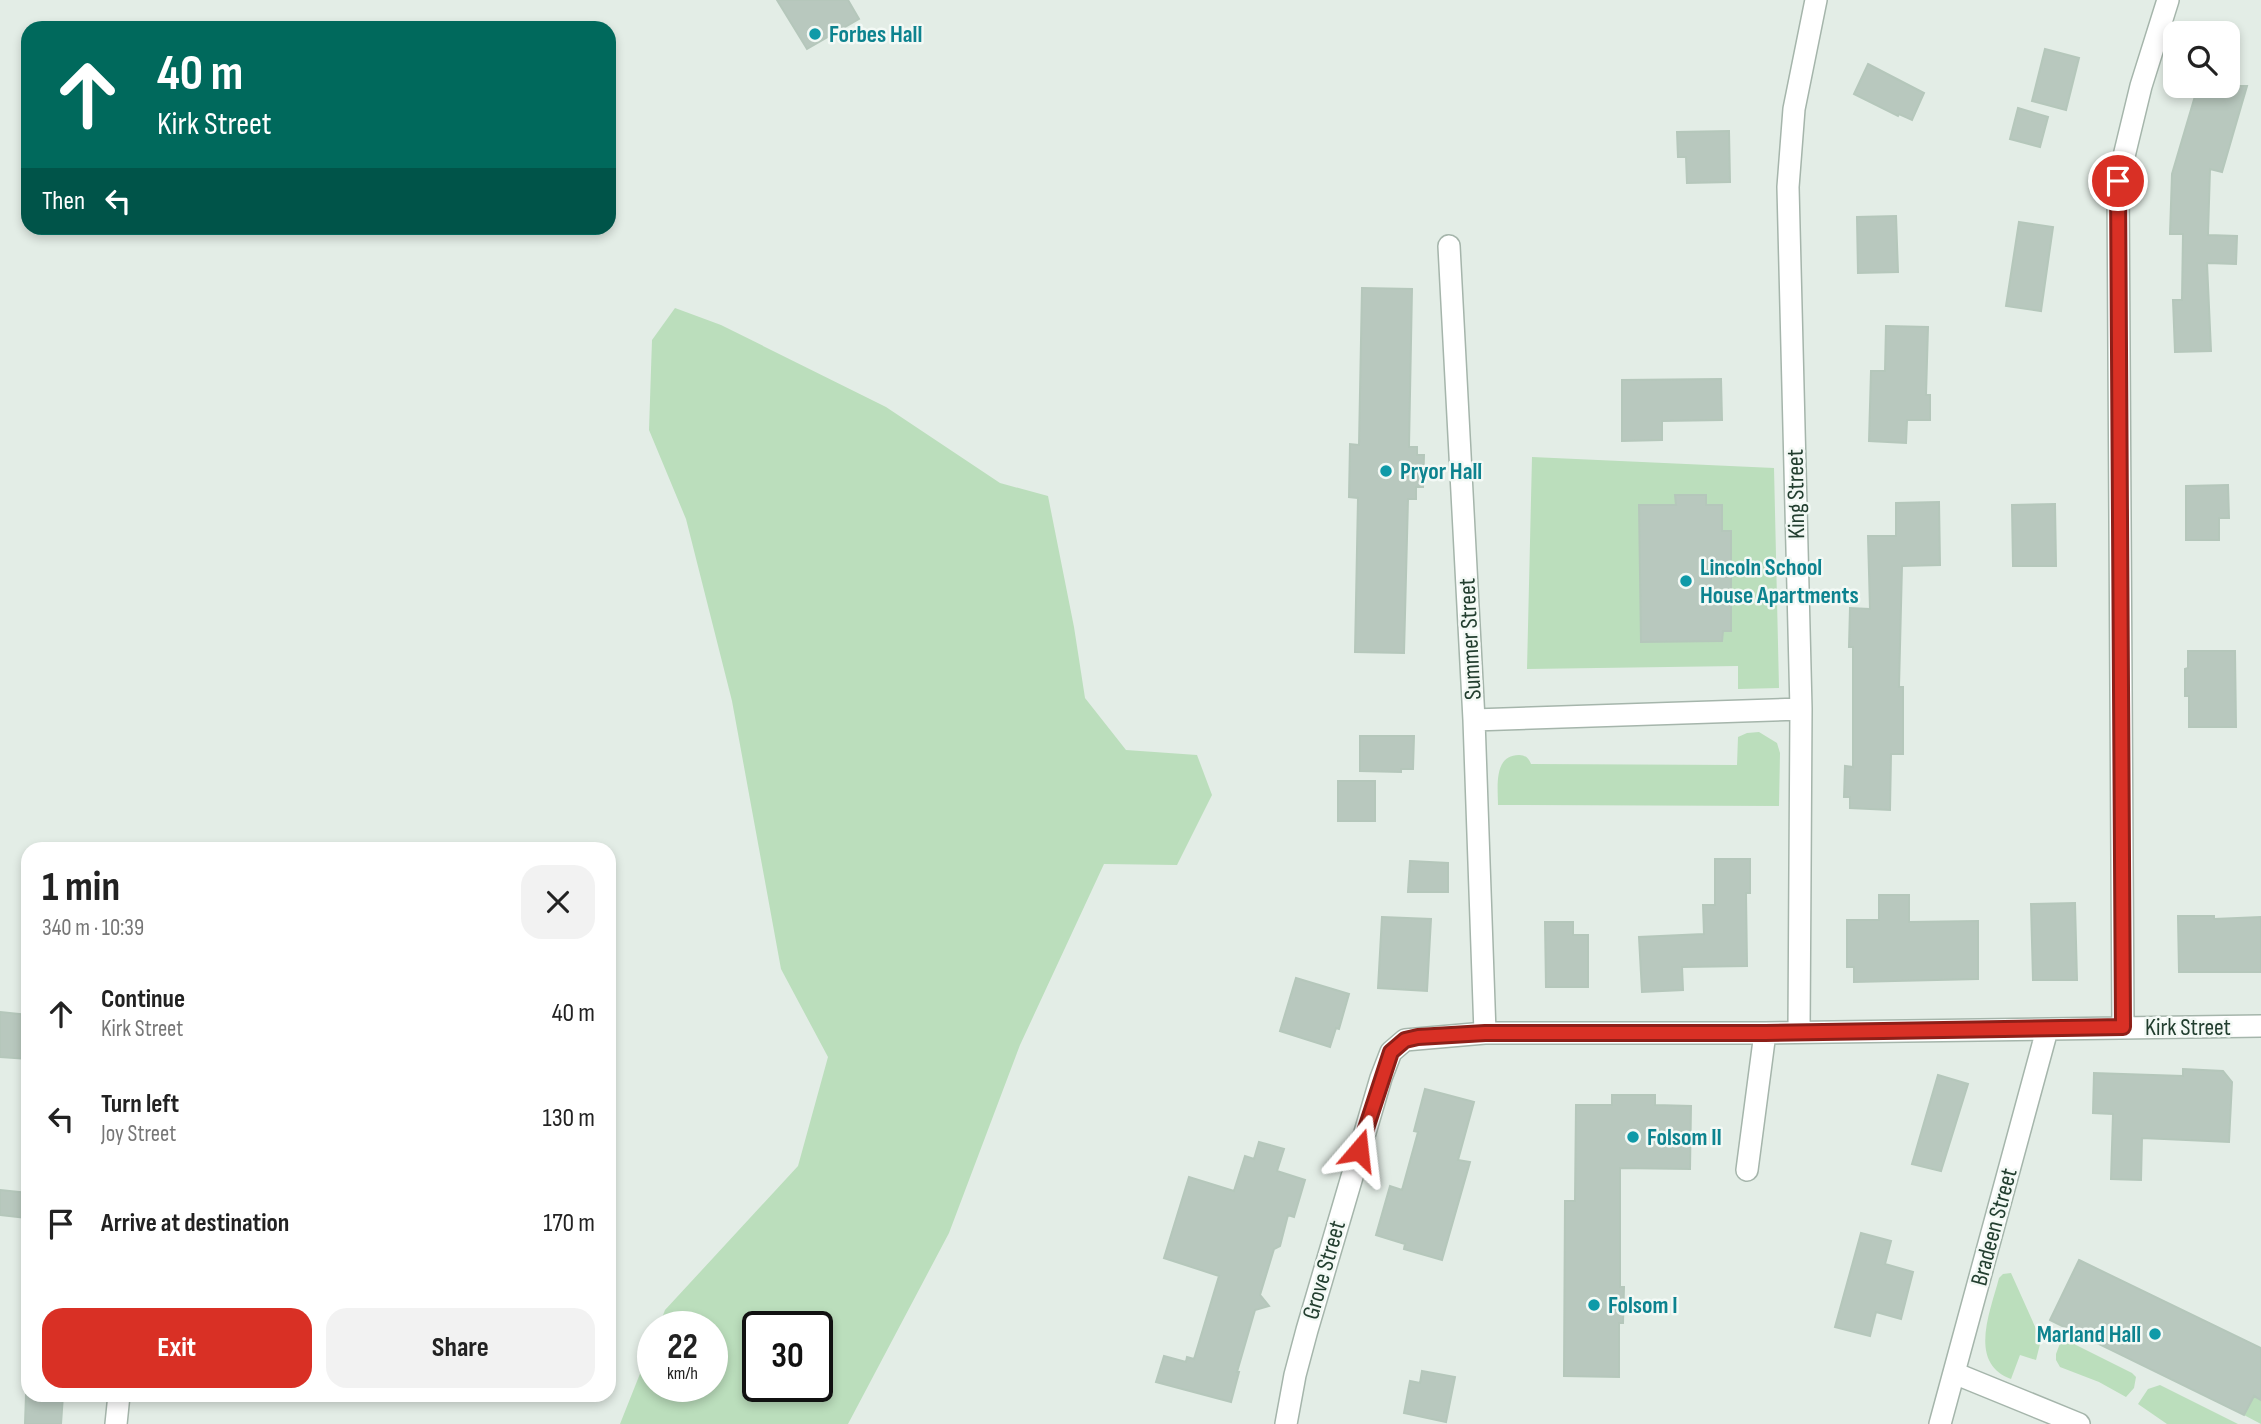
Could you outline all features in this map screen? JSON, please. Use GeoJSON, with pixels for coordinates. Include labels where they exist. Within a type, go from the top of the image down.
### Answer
{"type":"FeatureCollection","features":[{"type":"Feature","properties":{"kind":"street","name":"King Street"},"geometry":{"type":"LineString","coordinates":[[1799,1031],[1801,709],[1788,187],[1794,109],[1816,0]]}},
{"type":"Feature","properties":{"kind":"street"},"geometry":{"type":"LineString","coordinates":[[2123,1027],[2118,181],[2141,86],[2168,0]]}},
{"type":"Feature","properties":{"kind":"street","name":"Summer Street"},"geometry":{"type":"LineString","coordinates":[[1449,246],[1474,720],[1485,1033]]}},
{"type":"Feature","properties":{"kind":"street"},"geometry":{"type":"LineString","coordinates":[[1474,720],[1801,709]]}},
{"type":"Feature","properties":{"kind":"street","name":"Kirk Street"},"geometry":{"type":"LineString","coordinates":[[1485,1033],[1765,1033],[2261,1026]]}},
{"type":"Feature","properties":{"kind":"street","name":"Bradeen Street"},"geometry":{"type":"LineString","coordinates":[[1940,1424],[2047,1030]]}},
{"type":"Feature","properties":{"kind":"street","name":"Grove Street"},"geometry":{"type":"LineString","coordinates":[[1286,1424],[1290,1394],[1307,1330],[1359,1150],[1391,1052],[1405,1040],[1418,1037],[1485,1033]]}},
{"type":"Feature","properties":{"kind":"street"},"geometry":{"type":"LineString","coordinates":[[1747,1170],[1765,1033]]}},
{"type":"Feature","properties":{"kind":"street"},"geometry":{"type":"LineString","coordinates":[[1954,1373],[2079,1424]]}},
{"type":"Feature","properties":{"kind":"street"},"geometry":{"type":"LineString","coordinates":[[116,1424],[118,1402]]}},
{"type":"Feature","properties":{"kind":"green space"},"geometry":{"type":"Polygon","coordinates":[[[675,308],[721,325],[886,407],[1000,483],[1048,496],[1085,698],[1126,750],[1197,755],[1212,795],[1177,865],[1104,864],[1020,1045],[949,1233],[848,1424],[620,1424],[637,1381],[637,1402],[728,1402],[728,1311],[665,1311],[798,1166],[828,1057],[781,969],[732,701],[686,519],[649,430],[652,340],[675,308]]]}},
{"type":"Feature","properties":{"kind":"green space"},"geometry":{"type":"Polygon","coordinates":[[[1532,457],[1774,468],[1779,688],[1738,689],[1738,666],[1527,669],[1532,457]]]}},
{"type":"Feature","properties":{"kind":"green space"},"geometry":{"type":"Polygon","coordinates":[[[1759,732],[1777,743],[1780,753],[1779,806],[1498,805],[1501,766],[1511,756],[1524,756],[1531,764],[1737,765],[1738,737],[1759,732]]]}},
{"type":"Feature","properties":{"kind":"green space"},"geometry":{"type":"Polygon","coordinates":[[[2011,1273],[2041,1340],[2036,1360],[2020,1355],[2011,1379],[1989,1361],[1985,1334],[1999,1278],[2003,1274],[2011,1273]]]}},
{"type":"Feature","properties":{"kind":"green space"},"geometry":{"type":"Polygon","coordinates":[[[2062,1338],[2132,1373],[2136,1377],[2134,1388],[2126,1397],[2099,1382],[2060,1367],[2056,1354],[2062,1338]]]}},
{"type":"Feature","properties":{"kind":"green space"},"geometry":{"type":"Polygon","coordinates":[[[2160,1385],[2238,1424],[2167,1424],[2138,1404],[2148,1389],[2160,1385]]]}},
{"type":"Feature","properties":{"kind":"green space"},"geometry":{"type":"Polygon","coordinates":[[[2254,1396],[2261,1400],[2261,1424],[2244,1415],[2254,1396]]]}},
{"type":"Feature","properties":{"kind":"building","name":"Forbes Hall"},"geometry":{"type":"Polygon","coordinates":[[[777,0],[848,0],[859,19],[807,49],[777,0]]]}},
{"type":"Feature","properties":{"kind":"building"},"geometry":{"type":"Polygon","coordinates":[[[2045,49],[2079,58],[2066,110],[2032,101],[2045,49]]]}},
{"type":"Feature","properties":{"kind":"building"},"geometry":{"type":"Polygon","coordinates":[[[1868,64],[1924,93],[1912,120],[1854,94],[1868,64]]]}},
{"type":"Feature","properties":{"kind":"building"},"geometry":{"type":"Polygon","coordinates":[[[2240,86],[2247,86],[2222,172],[2210,169],[2208,235],[2237,236],[2236,264],[2207,263],[2211,351],[2175,352],[2173,300],[2182,300],[2183,234],[2170,234],[2172,174],[2194,98],[2240,98],[2240,86]]]}},
{"type":"Feature","properties":{"kind":"building"},"geometry":{"type":"Polygon","coordinates":[[[2018,108],[2048,117],[2040,147],[2010,139],[2018,108]]]}},
{"type":"Feature","properties":{"kind":"building"},"geometry":{"type":"Polygon","coordinates":[[[1729,131],[1730,182],[1687,183],[1686,157],[1678,157],[1677,132],[1729,131]]]}},
{"type":"Feature","properties":{"kind":"building"},"geometry":{"type":"Polygon","coordinates":[[[1896,216],[1898,272],[1858,273],[1857,217],[1896,216]]]}},
{"type":"Feature","properties":{"kind":"building"},"geometry":{"type":"Polygon","coordinates":[[[2019,222],[2053,227],[2041,311],[2006,306],[2019,222]]]}},
{"type":"Feature","properties":{"kind":"building","name":"Pryor Hall"},"geometry":{"type":"Polygon","coordinates":[[[1362,288],[1412,289],[1409,447],[1417,447],[1417,455],[1424,455],[1423,487],[1416,487],[1416,499],[1408,499],[1404,653],[1355,652],[1358,498],[1349,497],[1350,444],[1359,445],[1362,288]]]}},
{"type":"Feature","properties":{"kind":"building"},"geometry":{"type":"Polygon","coordinates":[[[1886,326],[1928,327],[1926,395],[1930,395],[1930,420],[1907,420],[1906,443],[1869,441],[1871,371],[1885,371],[1886,326]]]}},
{"type":"Feature","properties":{"kind":"building"},"geometry":{"type":"Polygon","coordinates":[[[1721,379],[1722,420],[1662,421],[1662,440],[1622,441],[1622,380],[1721,379]]]}},
{"type":"Feature","properties":{"kind":"building"},"geometry":{"type":"Polygon","coordinates":[[[2228,485],[2229,518],[2219,518],[2219,540],[2186,540],[2186,486],[2228,485]]]}},
{"type":"Feature","properties":{"kind":"building","name":"Lincoln School House Apartments"},"geometry":{"type":"Polygon","coordinates":[[[1675,495],[1706,495],[1706,505],[1722,505],[1722,531],[1731,531],[1731,631],[1723,631],[1722,641],[1641,642],[1639,505],[1676,505],[1675,495]]]}},
{"type":"Feature","properties":{"kind":"building"},"geometry":{"type":"Polygon","coordinates":[[[1939,502],[1940,565],[1902,566],[1899,687],[1903,687],[1903,754],[1891,754],[1890,810],[1850,808],[1850,797],[1844,797],[1845,766],[1853,767],[1853,647],[1849,647],[1850,608],[1870,609],[1868,536],[1896,536],[1896,503],[1939,502]]]}},
{"type":"Feature","properties":{"kind":"building"},"geometry":{"type":"Polygon","coordinates":[[[2055,504],[2056,566],[2013,566],[2012,505],[2055,504]]]}},
{"type":"Feature","properties":{"kind":"building"},"geometry":{"type":"Polygon","coordinates":[[[2188,651],[2235,651],[2236,727],[2189,727],[2189,696],[2185,696],[2188,651]]]}},
{"type":"Feature","properties":{"kind":"building"},"geometry":{"type":"Polygon","coordinates":[[[1360,736],[1414,736],[1413,769],[1401,769],[1401,772],[1360,771],[1360,736]]]}},
{"type":"Feature","properties":{"kind":"building"},"geometry":{"type":"Polygon","coordinates":[[[1338,781],[1375,781],[1375,821],[1338,821],[1338,781]]]}},
{"type":"Feature","properties":{"kind":"building"},"geometry":{"type":"Polygon","coordinates":[[[1715,859],[1750,859],[1750,893],[1746,893],[1747,966],[1682,967],[1683,990],[1642,992],[1639,937],[1704,934],[1703,905],[1715,905],[1715,859]]]}},
{"type":"Feature","properties":{"kind":"building"},"geometry":{"type":"Polygon","coordinates":[[[1410,861],[1448,863],[1448,892],[1408,892],[1410,861]]]}},
{"type":"Feature","properties":{"kind":"building"},"geometry":{"type":"Polygon","coordinates":[[[1879,895],[1909,895],[1909,922],[1978,921],[1978,979],[1854,982],[1854,967],[1847,967],[1847,920],[1879,920],[1879,895]]]}},
{"type":"Feature","properties":{"kind":"building"},"geometry":{"type":"Polygon","coordinates":[[[2075,903],[2077,980],[2033,980],[2031,904],[2075,903]]]}},
{"type":"Feature","properties":{"kind":"building"},"geometry":{"type":"Polygon","coordinates":[[[2178,916],[2214,916],[2214,919],[2261,917],[2261,972],[2179,972],[2178,916]]]}},
{"type":"Feature","properties":{"kind":"building"},"geometry":{"type":"Polygon","coordinates":[[[1382,917],[1431,919],[1427,991],[1378,988],[1382,917]]]}},
{"type":"Feature","properties":{"kind":"building"},"geometry":{"type":"Polygon","coordinates":[[[1545,922],[1573,922],[1573,935],[1588,935],[1588,987],[1546,987],[1545,922]]]}},
{"type":"Feature","properties":{"kind":"building"},"geometry":{"type":"Polygon","coordinates":[[[1296,978],[1349,994],[1339,1029],[1336,1028],[1330,1047],[1280,1031],[1296,978]]]}},
{"type":"Feature","properties":{"kind":"building"},"geometry":{"type":"Polygon","coordinates":[[[0,1012],[21,1014],[21,1058],[0,1057],[0,1012]]]}},
{"type":"Feature","properties":{"kind":"building"},"geometry":{"type":"Polygon","coordinates":[[[2183,1069],[2223,1071],[2232,1082],[2229,1142],[2142,1138],[2141,1180],[2111,1179],[2113,1114],[2093,1113],[2094,1073],[2183,1076],[2183,1069]]]}},
{"type":"Feature","properties":{"kind":"building"},"geometry":{"type":"Polygon","coordinates":[[[1938,1075],[1968,1084],[1941,1171],[1912,1164],[1938,1075]]]}},
{"type":"Feature","properties":{"kind":"building"},"geometry":{"type":"Polygon","coordinates":[[[1425,1089],[1474,1102],[1458,1160],[1470,1162],[1442,1260],[1404,1249],[1405,1244],[1376,1235],[1390,1186],[1402,1190],[1418,1132],[1414,1131],[1425,1089]]]}},
{"type":"Feature","properties":{"kind":"building"},"geometry":{"type":"Polygon","coordinates":[[[1612,1095],[1655,1095],[1655,1105],[1691,1106],[1690,1169],[1620,1168],[1620,1287],[1624,1287],[1623,1323],[1619,1323],[1619,1377],[1564,1376],[1565,1201],[1575,1201],[1576,1105],[1612,1105],[1612,1095]]]}},
{"type":"Feature","properties":{"kind":"building"},"geometry":{"type":"Polygon","coordinates":[[[1259,1142],[1284,1149],[1277,1171],[1305,1180],[1294,1217],[1288,1215],[1280,1246],[1274,1249],[1260,1295],[1269,1306],[1255,1310],[1231,1402],[1156,1382],[1164,1356],[1186,1362],[1187,1357],[1194,1359],[1219,1276],[1164,1258],[1189,1177],[1234,1191],[1245,1156],[1254,1159],[1259,1142]]]}},
{"type":"Feature","properties":{"kind":"building"},"geometry":{"type":"Polygon","coordinates":[[[0,1190],[21,1192],[21,1217],[0,1215],[0,1190]]]}},
{"type":"Feature","properties":{"kind":"building"},"geometry":{"type":"Polygon","coordinates":[[[1861,1233],[1891,1241],[1885,1264],[1913,1272],[1901,1319],[1876,1312],[1870,1336],[1835,1327],[1861,1233]]]}},
{"type":"Feature","properties":{"kind":"building","name":"Marland Hall"},"geometry":{"type":"Polygon","coordinates":[[[2079,1260],[2261,1348],[2261,1400],[2254,1396],[2244,1415],[2050,1320],[2079,1260]]]}},
{"type":"Feature","properties":{"kind":"building"},"geometry":{"type":"Polygon","coordinates":[[[1422,1371],[1455,1377],[1446,1422],[1404,1413],[1410,1381],[1420,1383],[1422,1371]]]}},
{"type":"Feature","properties":{"kind":"building"},"geometry":{"type":"Polygon","coordinates":[[[26,1402],[63,1402],[61,1424],[25,1424],[26,1402]]]}},
{"type":"Feature","properties":{"kind":"place","name":"Forbes Hall"},"geometry":{"type":"Point","coordinates":[815,34]}},
{"type":"Feature","properties":{"kind":"place","name":"Pryor Hall"},"geometry":{"type":"Point","coordinates":[1386,471]}},
{"type":"Feature","properties":{"kind":"place","name":"Lincoln School House Apartments"},"geometry":{"type":"Point","coordinates":[1686,581]}},
{"type":"Feature","properties":{"kind":"place","name":"Folsom II"},"geometry":{"type":"Point","coordinates":[1633,1137]}},
{"type":"Feature","properties":{"kind":"place","name":"Folsom I"},"geometry":{"type":"Point","coordinates":[1594,1305]}},
{"type":"Feature","properties":{"kind":"place","name":"Marland Hall"},"geometry":{"type":"Point","coordinates":[2155,1334]}},
{"type":"Feature","properties":{"kind":"route"},"geometry":{"type":"LineString","coordinates":[[1359,1150],[1391,1052],[1405,1040],[1418,1037],[1485,1033],[1765,1033],[2123,1027],[2118,181]]}}]}
